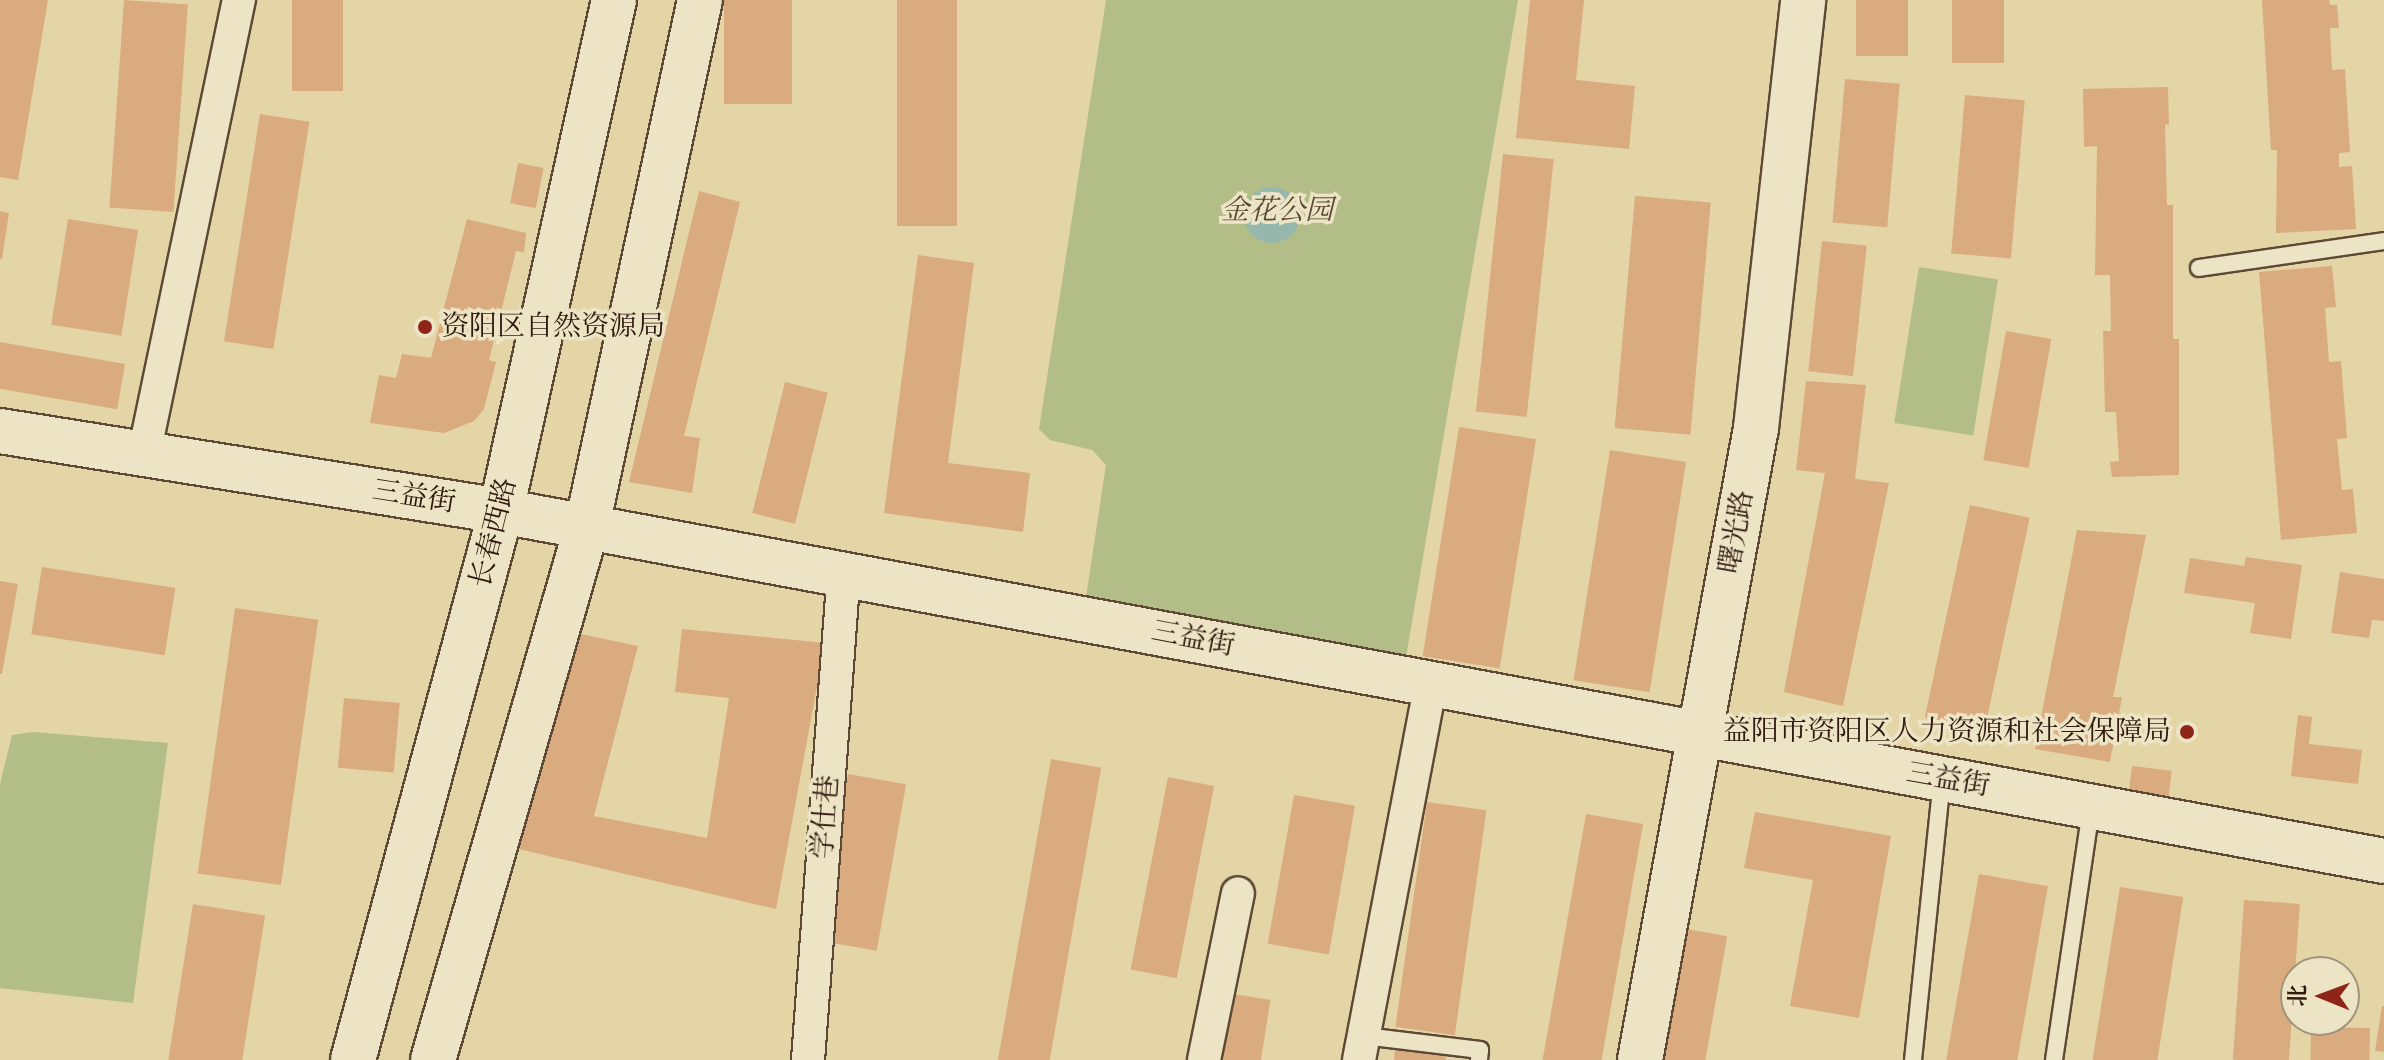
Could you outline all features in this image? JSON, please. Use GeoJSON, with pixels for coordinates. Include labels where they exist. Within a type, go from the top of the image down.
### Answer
{"type":"FeatureCollection","features":[{"type":"Feature","properties":{"kind":"street"},"geometry":{"type":"LineString","coordinates":[[144,454],[239,0]]}},
{"type":"Feature","properties":{"kind":"street","name":"长春西路"},"geometry":{"type":"LineString","coordinates":[[353,1060],[501,511],[614,0]]}},
{"type":"Feature","properties":{"kind":"street"},"geometry":{"type":"LineString","coordinates":[[433,1060],[587,526],[700,0]]}},
{"type":"Feature","properties":{"kind":"street","name":"曙光路"},"geometry":{"type":"LineString","coordinates":[[1640,1060],[1756,428],[1803,0]]}},
{"type":"Feature","properties":{"kind":"street","name":"三益街"},"geometry":{"type":"LineString","coordinates":[[0,431],[587,526],[2384,861]]}},
{"type":"Feature","properties":{"kind":"street","name":"学仕巷"},"geometry":{"type":"LineString","coordinates":[[808,1060],[844,574]]}},
{"type":"Feature","properties":{"kind":"street"},"geometry":{"type":"LineString","coordinates":[[1362,1048],[1431,684]]}},
{"type":"Feature","properties":{"kind":"street"},"geometry":{"type":"LineString","coordinates":[[1204,1060],[1238,893]]}},
{"type":"Feature","properties":{"kind":"lane"},"geometry":{"type":"LineString","coordinates":[[2199,268],[2384,241]]}},
{"type":"Feature","properties":{"kind":"lane"},"geometry":{"type":"LineString","coordinates":[[1913,1060],[1943,778]]}},
{"type":"Feature","properties":{"kind":"lane"},"geometry":{"type":"LineString","coordinates":[[2054,1060],[2091,806]]}},
{"type":"Feature","properties":{"kind":"lane"},"geometry":{"type":"LineString","coordinates":[[1362,1048],[1480,1050],[1479,1060]]}},
{"type":"Feature","properties":{"kind":"green space","name":"金花公园"},"geometry":{"type":"Polygon","coordinates":[[[1106,0],[1518,0],[1405,663],[1085,604],[1106,465],[1092,450],[1050,440],[1039,429],[1106,0]]]}},
{"type":"Feature","properties":{"kind":"green space"},"geometry":{"type":"Polygon","coordinates":[[[1919,267],[1998,280],[1973,436],[1894,423],[1919,267]]]}},
{"type":"Feature","properties":{"kind":"green space"},"geometry":{"type":"Polygon","coordinates":[[[33,732],[168,743],[133,1003],[0,988],[0,784],[12,735],[33,732]]]}},
{"type":"Feature","properties":{"kind":"water"},"geometry":{"type":"Polygon","coordinates":[[[1272,187],[1292,195],[1300,215],[1292,235],[1272,243],[1252,235],[1244,215],[1252,195],[1272,187]]]}},
{"type":"Feature","properties":{"kind":"building"},"geometry":{"type":"Polygon","coordinates":[[[0,0],[48,0],[18,180],[0,177],[0,0]]]}},
{"type":"Feature","properties":{"kind":"building"},"geometry":{"type":"Polygon","coordinates":[[[124,0],[188,4],[173,212],[109,207],[124,0]]]}},
{"type":"Feature","properties":{"kind":"building"},"geometry":{"type":"Polygon","coordinates":[[[292,0],[343,0],[343,91],[292,91],[292,0]]]}},
{"type":"Feature","properties":{"kind":"building"},"geometry":{"type":"Polygon","coordinates":[[[724,0],[792,0],[792,104],[724,104],[724,0]]]}},
{"type":"Feature","properties":{"kind":"building"},"geometry":{"type":"Polygon","coordinates":[[[897,0],[957,0],[957,226],[897,226],[897,0]]]}},
{"type":"Feature","properties":{"kind":"building"},"geometry":{"type":"Polygon","coordinates":[[[1530,0],[1584,0],[1576,80],[1635,86],[1629,149],[1516,138],[1530,0]]]}},
{"type":"Feature","properties":{"kind":"building"},"geometry":{"type":"Polygon","coordinates":[[[1856,0],[1908,0],[1908,56],[1856,56],[1856,0]]]}},
{"type":"Feature","properties":{"kind":"building"},"geometry":{"type":"Polygon","coordinates":[[[1952,0],[2004,0],[2004,63],[1952,63],[1952,0]]]}},
{"type":"Feature","properties":{"kind":"building"},"geometry":{"type":"Polygon","coordinates":[[[2262,0],[2329,0],[2330,5],[2337,5],[2339,28],[2330,28],[2332,70],[2345,69],[2350,152],[2339,153],[2339,167],[2352,166],[2356,229],[2276,233],[2277,150],[2271,150],[2262,0]]]}},
{"type":"Feature","properties":{"kind":"building"},"geometry":{"type":"Polygon","coordinates":[[[1845,79],[1900,84],[1887,227],[1832,222],[1845,79]]]}},
{"type":"Feature","properties":{"kind":"building"},"geometry":{"type":"Polygon","coordinates":[[[2168,87],[2169,125],[2165,124],[2167,205],[2173,205],[2173,339],[2179,339],[2179,475],[2112,477],[2110,462],[2119,461],[2116,412],[2105,412],[2103,331],[2111,331],[2110,275],[2095,275],[2097,146],[2084,147],[2083,89],[2168,87]]]}},
{"type":"Feature","properties":{"kind":"building"},"geometry":{"type":"Polygon","coordinates":[[[1965,95],[2025,100],[2011,259],[1951,253],[1965,95]]]}},
{"type":"Feature","properties":{"kind":"building"},"geometry":{"type":"Polygon","coordinates":[[[260,114],[309,122],[273,349],[224,341],[260,114]]]}},
{"type":"Feature","properties":{"kind":"building"},"geometry":{"type":"Polygon","coordinates":[[[1503,154],[1554,159],[1527,417],[1476,412],[1503,154]]]}},
{"type":"Feature","properties":{"kind":"building"},"geometry":{"type":"Polygon","coordinates":[[[518,163],[544,168],[536,208],[510,203],[518,163]]]}},
{"type":"Feature","properties":{"kind":"building"},"geometry":{"type":"Polygon","coordinates":[[[699,191],[740,202],[684,436],[700,438],[692,493],[629,482],[699,191]]]}},
{"type":"Feature","properties":{"kind":"building"},"geometry":{"type":"Polygon","coordinates":[[[1635,196],[1711,203],[1690,435],[1615,428],[1635,196]]]}},
{"type":"Feature","properties":{"kind":"building"},"geometry":{"type":"Polygon","coordinates":[[[0,211],[9,213],[2,259],[0,259],[0,211]]]}},
{"type":"Feature","properties":{"kind":"building"},"geometry":{"type":"Polygon","coordinates":[[[68,219],[138,230],[121,336],[51,325],[68,219]]]}},
{"type":"Feature","properties":{"kind":"building"},"geometry":{"type":"Polygon","coordinates":[[[467,219],[526,233],[524,252],[516,251],[489,360],[496,362],[484,409],[474,421],[444,433],[370,423],[379,375],[396,378],[402,354],[431,358],[467,219]]]}},
{"type":"Feature","properties":{"kind":"building"},"geometry":{"type":"Polygon","coordinates":[[[1822,241],[1867,246],[1853,376],[1808,371],[1822,241]]]}},
{"type":"Feature","properties":{"kind":"building"},"geometry":{"type":"Polygon","coordinates":[[[918,255],[974,263],[948,463],[1030,473],[1023,532],[884,513],[918,255]]]}},
{"type":"Feature","properties":{"kind":"building"},"geometry":{"type":"Polygon","coordinates":[[[2332,266],[2336,307],[2325,308],[2329,362],[2341,361],[2347,438],[2337,439],[2342,490],[2353,489],[2357,533],[2281,540],[2259,272],[2332,266]]]}},
{"type":"Feature","properties":{"kind":"building"},"geometry":{"type":"Polygon","coordinates":[[[2006,331],[2051,339],[2029,468],[1983,460],[2006,331]]]}},
{"type":"Feature","properties":{"kind":"building"},"geometry":{"type":"Polygon","coordinates":[[[0,342],[125,364],[117,409],[0,389],[0,342]]]}},
{"type":"Feature","properties":{"kind":"building"},"geometry":{"type":"Polygon","coordinates":[[[1806,381],[1866,385],[1855,479],[1889,483],[1843,706],[1784,692],[1825,473],[1796,470],[1806,381]]]}},
{"type":"Feature","properties":{"kind":"building"},"geometry":{"type":"Polygon","coordinates":[[[785,382],[828,393],[795,524],[752,513],[785,382]]]}},
{"type":"Feature","properties":{"kind":"building"},"geometry":{"type":"Polygon","coordinates":[[[1459,427],[1536,439],[1500,668],[1423,656],[1459,427]]]}},
{"type":"Feature","properties":{"kind":"building"},"geometry":{"type":"Polygon","coordinates":[[[1610,450],[1686,462],[1650,692],[1574,680],[1610,450]]]}},
{"type":"Feature","properties":{"kind":"building"},"geometry":{"type":"Polygon","coordinates":[[[1970,505],[2030,518],[1985,730],[1925,717],[1970,505]]]}},
{"type":"Feature","properties":{"kind":"building"},"geometry":{"type":"Polygon","coordinates":[[[2077,530],[2146,535],[2113,697],[2122,697],[2110,762],[2035,749],[2077,530]]]}},
{"type":"Feature","properties":{"kind":"building"},"geometry":{"type":"Polygon","coordinates":[[[2246,557],[2302,565],[2291,639],[2250,633],[2255,603],[2184,593],[2190,558],[2244,566],[2246,557]]]}},
{"type":"Feature","properties":{"kind":"building"},"geometry":{"type":"Polygon","coordinates":[[[42,567],[175,588],[165,655],[31,634],[42,567]]]}},
{"type":"Feature","properties":{"kind":"building"},"geometry":{"type":"Polygon","coordinates":[[[2340,572],[2384,579],[2384,621],[2372,620],[2369,638],[2331,633],[2340,572]]]}},
{"type":"Feature","properties":{"kind":"building"},"geometry":{"type":"Polygon","coordinates":[[[0,581],[18,584],[2,674],[0,674],[0,581]]]}},
{"type":"Feature","properties":{"kind":"building"},"geometry":{"type":"Polygon","coordinates":[[[235,608],[318,620],[281,885],[198,873],[235,608]]]}},
{"type":"Feature","properties":{"kind":"building"},"geometry":{"type":"Polygon","coordinates":[[[682,629],[825,643],[776,909],[514,848],[576,633],[638,646],[594,816],[707,838],[729,698],[675,692],[682,629]]]}},
{"type":"Feature","properties":{"kind":"building"},"geometry":{"type":"Polygon","coordinates":[[[344,698],[400,703],[394,773],[338,768],[344,698]]]}},
{"type":"Feature","properties":{"kind":"building"},"geometry":{"type":"Polygon","coordinates":[[[2298,715],[2312,717],[2309,744],[2362,750],[2358,784],[2291,776],[2298,715]]]}},
{"type":"Feature","properties":{"kind":"building"},"geometry":{"type":"Polygon","coordinates":[[[1051,759],[1101,768],[1050,1060],[998,1060],[1051,759]]]}},
{"type":"Feature","properties":{"kind":"building"},"geometry":{"type":"Polygon","coordinates":[[[2132,766],[2172,771],[2168,804],[2128,799],[2132,766]]]}},
{"type":"Feature","properties":{"kind":"building"},"geometry":{"type":"Polygon","coordinates":[[[848,774],[906,784],[877,951],[819,940],[848,774]]]}},
{"type":"Feature","properties":{"kind":"building"},"geometry":{"type":"Polygon","coordinates":[[[1168,777],[1214,786],[1177,978],[1131,969],[1168,777]]]}},
{"type":"Feature","properties":{"kind":"building"},"geometry":{"type":"Polygon","coordinates":[[[1294,795],[1355,806],[1329,954],[1268,944],[1294,795]]]}},
{"type":"Feature","properties":{"kind":"building"},"geometry":{"type":"Polygon","coordinates":[[[1427,802],[1486,810],[1455,1035],[1395,1027],[1427,802]]]}},
{"type":"Feature","properties":{"kind":"building"},"geometry":{"type":"Polygon","coordinates":[[[1755,812],[1891,836],[1859,1018],[1790,1006],[1813,880],[1744,868],[1755,812]]]}},
{"type":"Feature","properties":{"kind":"building"},"geometry":{"type":"Polygon","coordinates":[[[1586,814],[1643,824],[1602,1060],[1543,1060],[1586,814]]]}},
{"type":"Feature","properties":{"kind":"building"},"geometry":{"type":"Polygon","coordinates":[[[1979,874],[2048,886],[2017,1060],[1946,1060],[1979,874]]]}},
{"type":"Feature","properties":{"kind":"building"},"geometry":{"type":"Polygon","coordinates":[[[2120,887],[2183,897],[2157,1060],[2093,1060],[2120,887]]]}},
{"type":"Feature","properties":{"kind":"building"},"geometry":{"type":"Polygon","coordinates":[[[2244,900],[2300,904],[2296,956],[2280,956],[2280,1036],[2291,1036],[2289,1060],[2233,1060],[2244,900]]]}},
{"type":"Feature","properties":{"kind":"building"},"geometry":{"type":"Polygon","coordinates":[[[193,904],[265,915],[242,1060],[168,1060],[193,904]]]}},
{"type":"Feature","properties":{"kind":"building"},"geometry":{"type":"Polygon","coordinates":[[[1675,927],[1727,936],[1705,1060],[1652,1060],[1675,927]]]}},
{"type":"Feature","properties":{"kind":"building"},"geometry":{"type":"Polygon","coordinates":[[[1227,993],[1270,1000],[1261,1060],[1216,1060],[1227,993]]]}},
{"type":"Feature","properties":{"kind":"building"},"geometry":{"type":"Polygon","coordinates":[[[2384,1006],[2384,1052],[2375,1051],[2384,1006]]]}},
{"type":"Feature","properties":{"kind":"building"},"geometry":{"type":"Polygon","coordinates":[[[2360,1028],[2370,1028],[2369,1060],[2310,1060],[2311,1036],[2360,1036],[2360,1028]]]}},
{"type":"Feature","properties":{"kind":"building"},"geometry":{"type":"Polygon","coordinates":[[[1395,1050],[1446,1056],[1446,1060],[1394,1060],[1395,1050]]]}},
{"type":"Feature","properties":{"kind":"place","name":"资阳区自然资源局"},"geometry":{"type":"Point","coordinates":[425,327]}},
{"type":"Feature","properties":{"kind":"place","name":"益阳市资阳区人力资源和社会保障局"},"geometry":{"type":"Point","coordinates":[2187,732]}}]}
